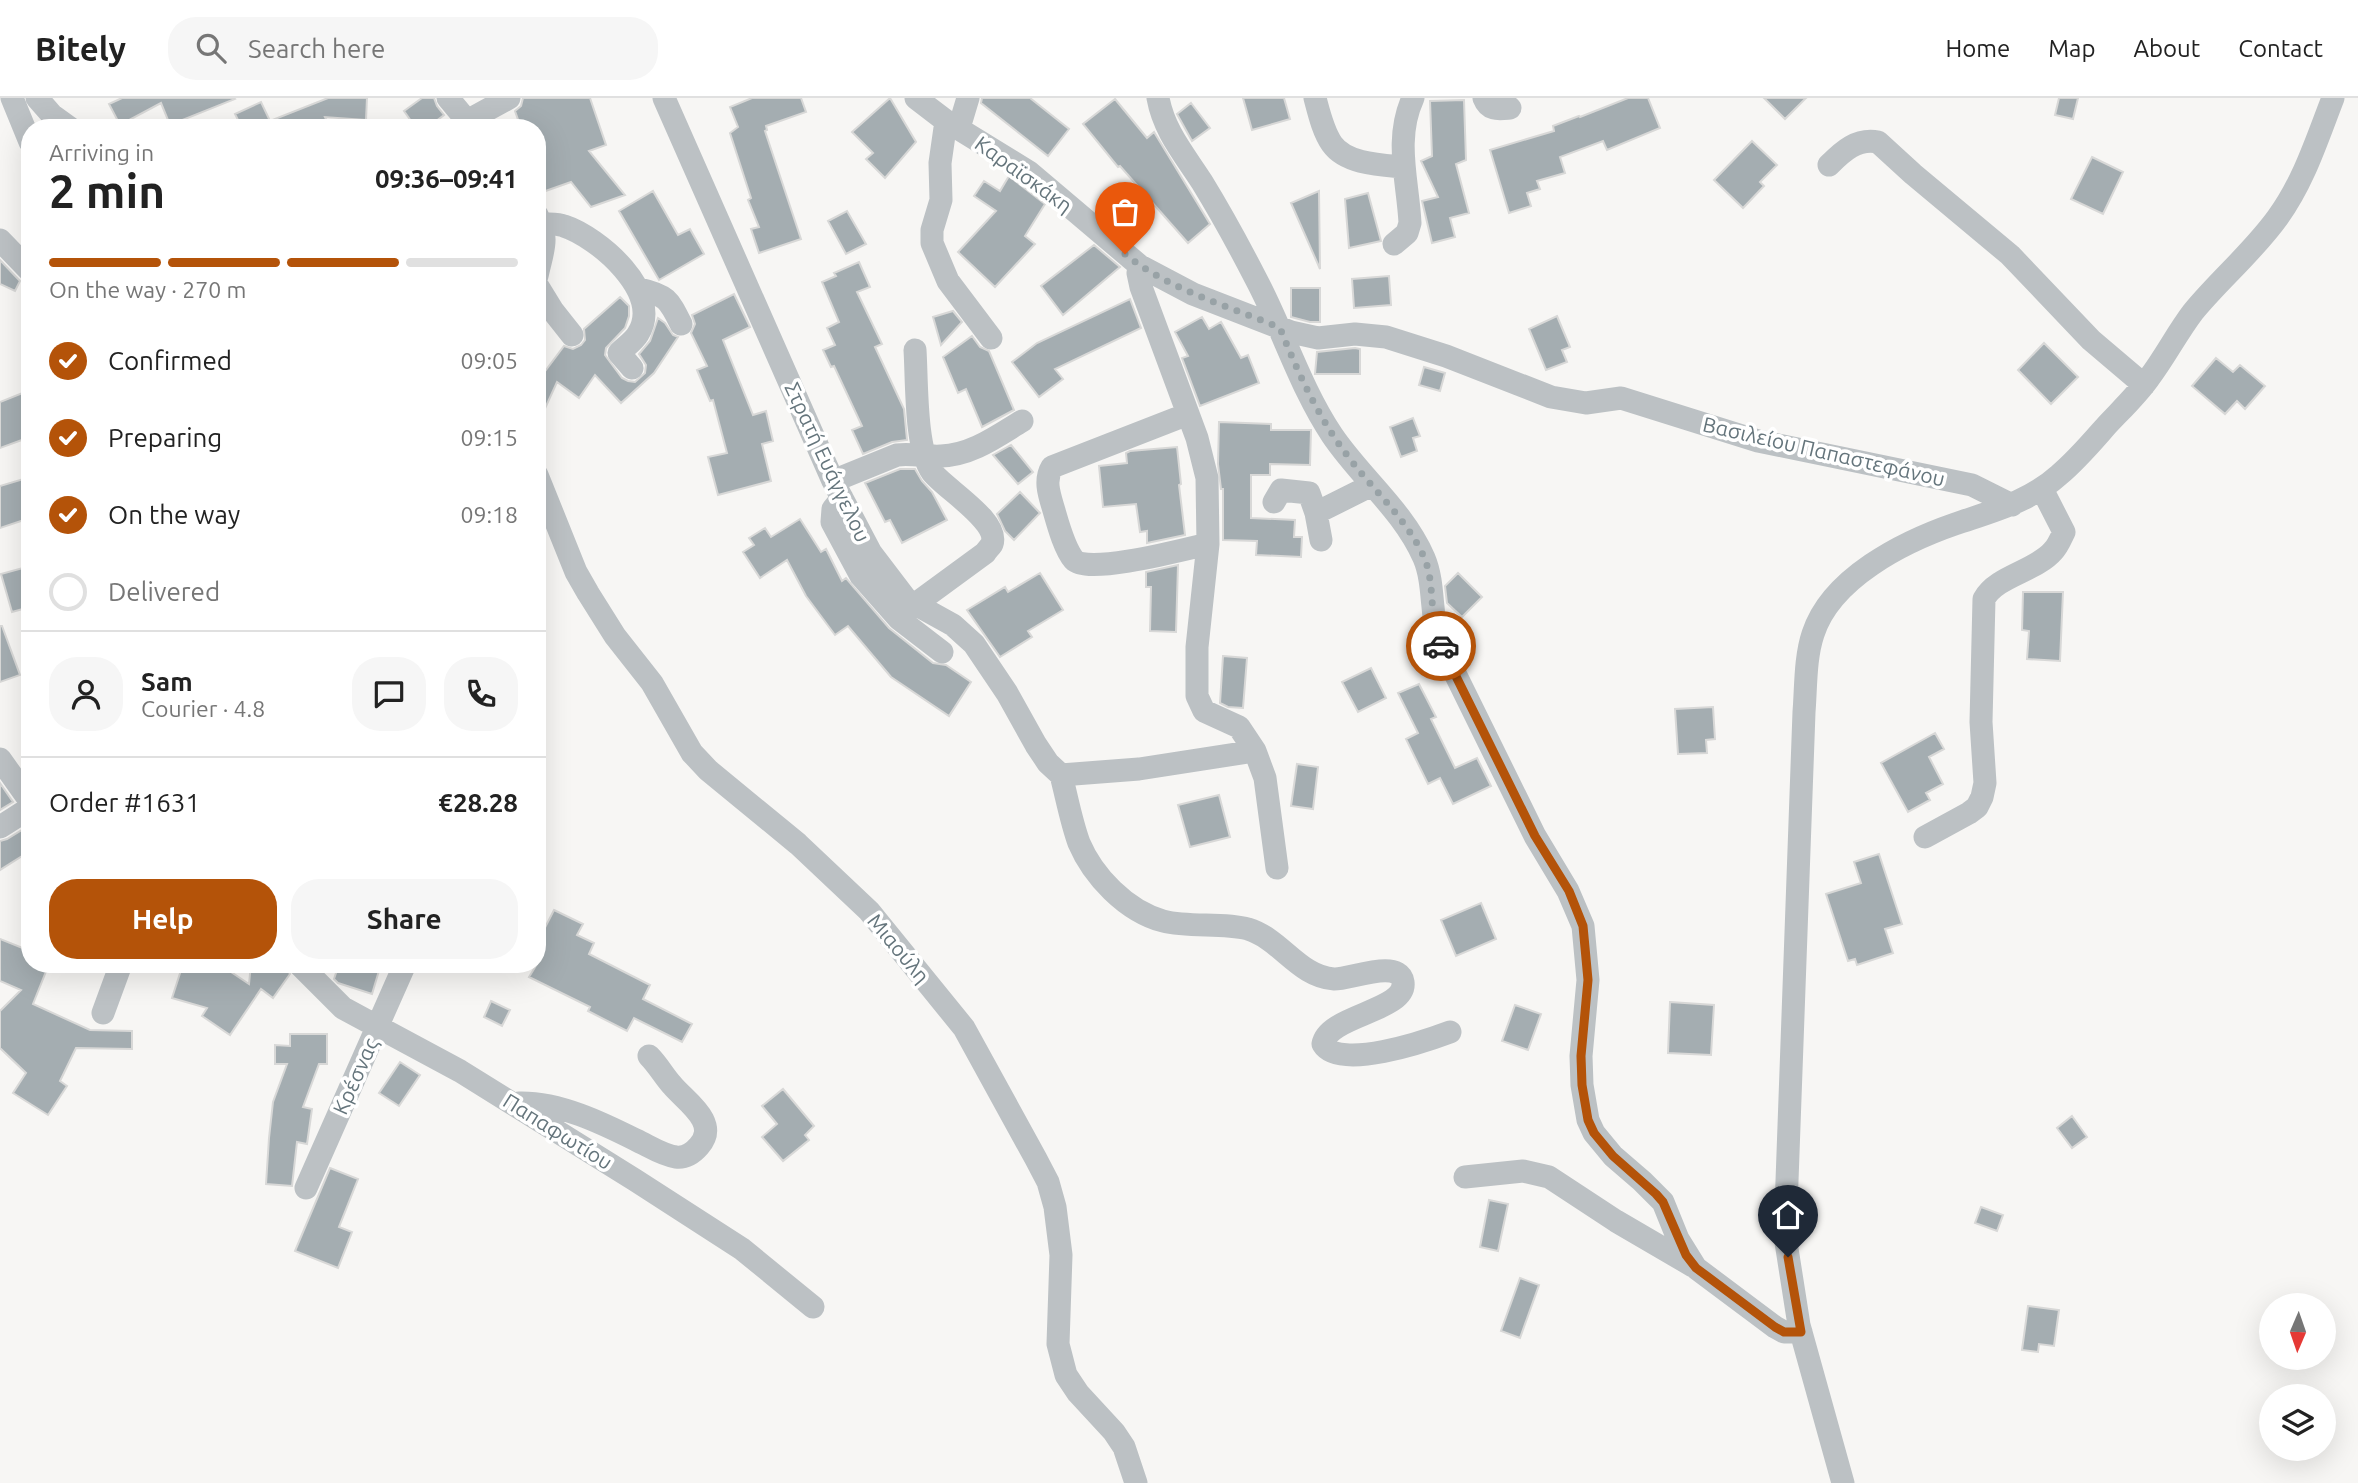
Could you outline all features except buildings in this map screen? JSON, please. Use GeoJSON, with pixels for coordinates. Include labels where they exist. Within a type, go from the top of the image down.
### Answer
{"type":"FeatureCollection","features":[{"type":"Feature","properties":{"kind":"street"},"geometry":{"type":"LineString","coordinates":[[12,98],[21,120]]}},
{"type":"Feature","properties":{"kind":"street"},"geometry":{"type":"LineString","coordinates":[[37,98],[58,119]]}},
{"type":"Feature","properties":{"kind":"street"},"geometry":{"type":"LineString","coordinates":[[448,98],[466,119]]}},
{"type":"Feature","properties":{"kind":"street"},"geometry":{"type":"LineString","coordinates":[[478,119],[509,98]]}},
{"type":"Feature","properties":{"kind":"street","name":"Στρατή Ευάγγελου"},"geometry":{"type":"LineString","coordinates":[[664,98],[838,490],[871,553],[898,591],[914,605],[953,625],[974,644],[1007,693],[1035,746],[1061,775]]}},
{"type":"Feature","properties":{"kind":"street","name":"Καραϊσκάκη"},"geometry":{"type":"LineString","coordinates":[[916,98],[1029,172],[1140,265],[1193,294],[1280,328]]}},
{"type":"Feature","properties":{"kind":"street"},"geometry":{"type":"LineString","coordinates":[[968,98],[953,124],[940,163],[941,200],[932,230],[932,243],[947,281],[991,338]]}},
{"type":"Feature","properties":{"kind":"street"},"geometry":{"type":"LineString","coordinates":[[1158,98],[1166,127],[1219,211],[1280,328],[1318,413],[1352,462],[1400,517],[1424,557],[1438,641],[1535,836],[1569,891],[1580,918],[1588,965],[1581,1056],[1582,1085],[1588,1120],[1594,1133],[1613,1156],[1663,1202],[1678,1239],[1696,1268]]}},
{"type":"Feature","properties":{"kind":"street"},"geometry":{"type":"LineString","coordinates":[[1314,98],[1328,137],[1339,151],[1365,162],[1403,167]]}},
{"type":"Feature","properties":{"kind":"street"},"geometry":{"type":"LineString","coordinates":[[1394,244],[1407,233],[1410,223],[1403,167],[1404,131],[1413,98]]}},
{"type":"Feature","properties":{"kind":"street"},"geometry":{"type":"LineString","coordinates":[[1485,98],[1487,105],[1492,108],[1510,108]]}},
{"type":"Feature","properties":{"kind":"street"},"geometry":{"type":"LineString","coordinates":[[1843,1483],[1801,1332],[1785,1236],[1804,725],[1812,639],[1818,622],[1835,597],[1870,566],[1889,554],[1947,527],[2012,505],[2042,489],[2082,453],[2144,385],[2193,312],[2250,251],[2282,211],[2305,171],[2333,98]]}},
{"type":"Feature","properties":{"kind":"street"},"geometry":{"type":"LineString","coordinates":[[1829,165],[1843,151],[1862,141],[1878,142],[2010,255],[2091,340],[2144,385]]}},
{"type":"Feature","properties":{"kind":"street"},"geometry":{"type":"LineString","coordinates":[[546,221],[564,226],[592,240],[624,270],[639,289],[644,315],[639,334],[619,353],[632,368]]}},
{"type":"Feature","properties":{"kind":"street"},"geometry":{"type":"LineString","coordinates":[[0,240],[21,261]]}},
{"type":"Feature","properties":{"kind":"street"},"geometry":{"type":"LineString","coordinates":[[1140,265],[1138,274],[1141,287],[1188,414],[1207,478],[1208,544],[1197,648],[1197,696],[1204,711],[1240,727],[1255,751],[1265,778],[1277,868]]}},
{"type":"Feature","properties":{"kind":"street"},"geometry":{"type":"LineString","coordinates":[[639,289],[657,293],[669,300],[681,324]]}},
{"type":"Feature","properties":{"kind":"street"},"geometry":{"type":"LineString","coordinates":[[546,298],[572,335]]}},
{"type":"Feature","properties":{"kind":"street","name":"Βασιλείου Παπαστεφάνου"},"geometry":{"type":"LineString","coordinates":[[1280,328],[1318,338],[1356,334],[1386,337],[1446,356],[1551,397],[1586,402],[1621,398],[1758,441],[1972,485],[2012,505]]}},
{"type":"Feature","properties":{"kind":"street"},"geometry":{"type":"LineString","coordinates":[[914,605],[985,553],[992,544],[993,535],[983,519],[933,473],[923,455],[915,350]]}},
{"type":"Feature","properties":{"kind":"street"},"geometry":{"type":"LineString","coordinates":[[1188,414],[1052,467],[1048,474],[1048,486],[1057,521],[1069,550],[1075,561],[1084,566],[1121,562],[1208,544]]}},
{"type":"Feature","properties":{"kind":"street"},"geometry":{"type":"LineString","coordinates":[[942,652],[899,619],[861,576],[832,522],[838,490],[897,455],[941,456],[975,449],[1022,421]]}},
{"type":"Feature","properties":{"kind":"street"},"geometry":{"type":"LineString","coordinates":[[1316,513],[1372,485]]}},
{"type":"Feature","properties":{"kind":"street"},"geometry":{"type":"LineString","coordinates":[[1925,837],[1969,813],[1977,807],[1982,797],[1985,783],[1981,722],[1984,599],[1996,586],[2045,559],[2059,543],[2064,532],[2042,489]]}},
{"type":"Feature","properties":{"kind":"street"},"geometry":{"type":"LineString","coordinates":[[1274,502],[1281,490],[1309,493],[1321,540]]}},
{"type":"Feature","properties":{"kind":"street","name":"Μιαούλη"},"geometry":{"type":"LineString","coordinates":[[546,497],[576,572],[615,636],[652,683],[692,753],[708,770],[798,844],[869,911],[964,1028],[1048,1182],[1055,1207],[1061,1255],[1058,1344],[1066,1375],[1124,1447],[1136,1483]]}},
{"type":"Feature","properties":{"kind":"street"},"geometry":{"type":"LineString","coordinates":[[1255,751],[1139,769],[1061,775],[1080,844],[1104,881],[1133,907],[1163,921],[1246,929],[1278,946],[1306,970],[1325,978],[1342,979],[1385,970],[1402,977],[1400,991],[1390,1000],[1338,1025],[1326,1034],[1323,1044],[1327,1050],[1344,1054],[1383,1052],[1450,1032]]}},
{"type":"Feature","properties":{"kind":"street"},"geometry":{"type":"LineString","coordinates":[[0,759],[21,788]]}},
{"type":"Feature","properties":{"kind":"street"},"geometry":{"type":"LineString","coordinates":[[0,827],[21,814]]}},
{"type":"Feature","properties":{"kind":"street"},"geometry":{"type":"LineString","coordinates":[[103,1013],[118,973]]}},
{"type":"Feature","properties":{"kind":"street","name":"Παπαφωτίου"},"geometry":{"type":"LineString","coordinates":[[308,973],[344,1009],[443,1061],[513,1103],[741,1249],[813,1307]]}},
{"type":"Feature","properties":{"kind":"street","name":"Κρέσνας"},"geometry":{"type":"LineString","coordinates":[[306,1188],[401,973]]}},
{"type":"Feature","properties":{"kind":"street"},"geometry":{"type":"LineString","coordinates":[[513,1103],[548,1107],[569,1113],[616,1130],[655,1150],[677,1157],[687,1156],[703,1141],[705,1128],[693,1104],[674,1088],[649,1056]]}},
{"type":"Feature","properties":{"kind":"street"},"geometry":{"type":"LineString","coordinates":[[1465,1177],[1524,1171],[1549,1177],[1616,1221],[1696,1268],[1775,1327],[1784,1332],[1801,1332]]}},
{"type":"Feature","properties":{"kind":"way so far"},"geometry":{"type":"LineString","coordinates":[[1125,254],[1173,285],[1280,328],[1318,413],[1352,462],[1400,517],[1424,557],[1431,584],[1435,629],[1441,646]]}},
{"type":"Feature","properties":{"kind":"route"},"geometry":{"type":"LineString","coordinates":[[1441,646],[1535,836],[1569,891],[1583,926],[1588,980],[1581,1056],[1582,1085],[1588,1120],[1594,1133],[1613,1156],[1663,1202],[1678,1239],[1696,1268],[1775,1327],[1784,1332],[1801,1332],[1788,1257]]}}]}
